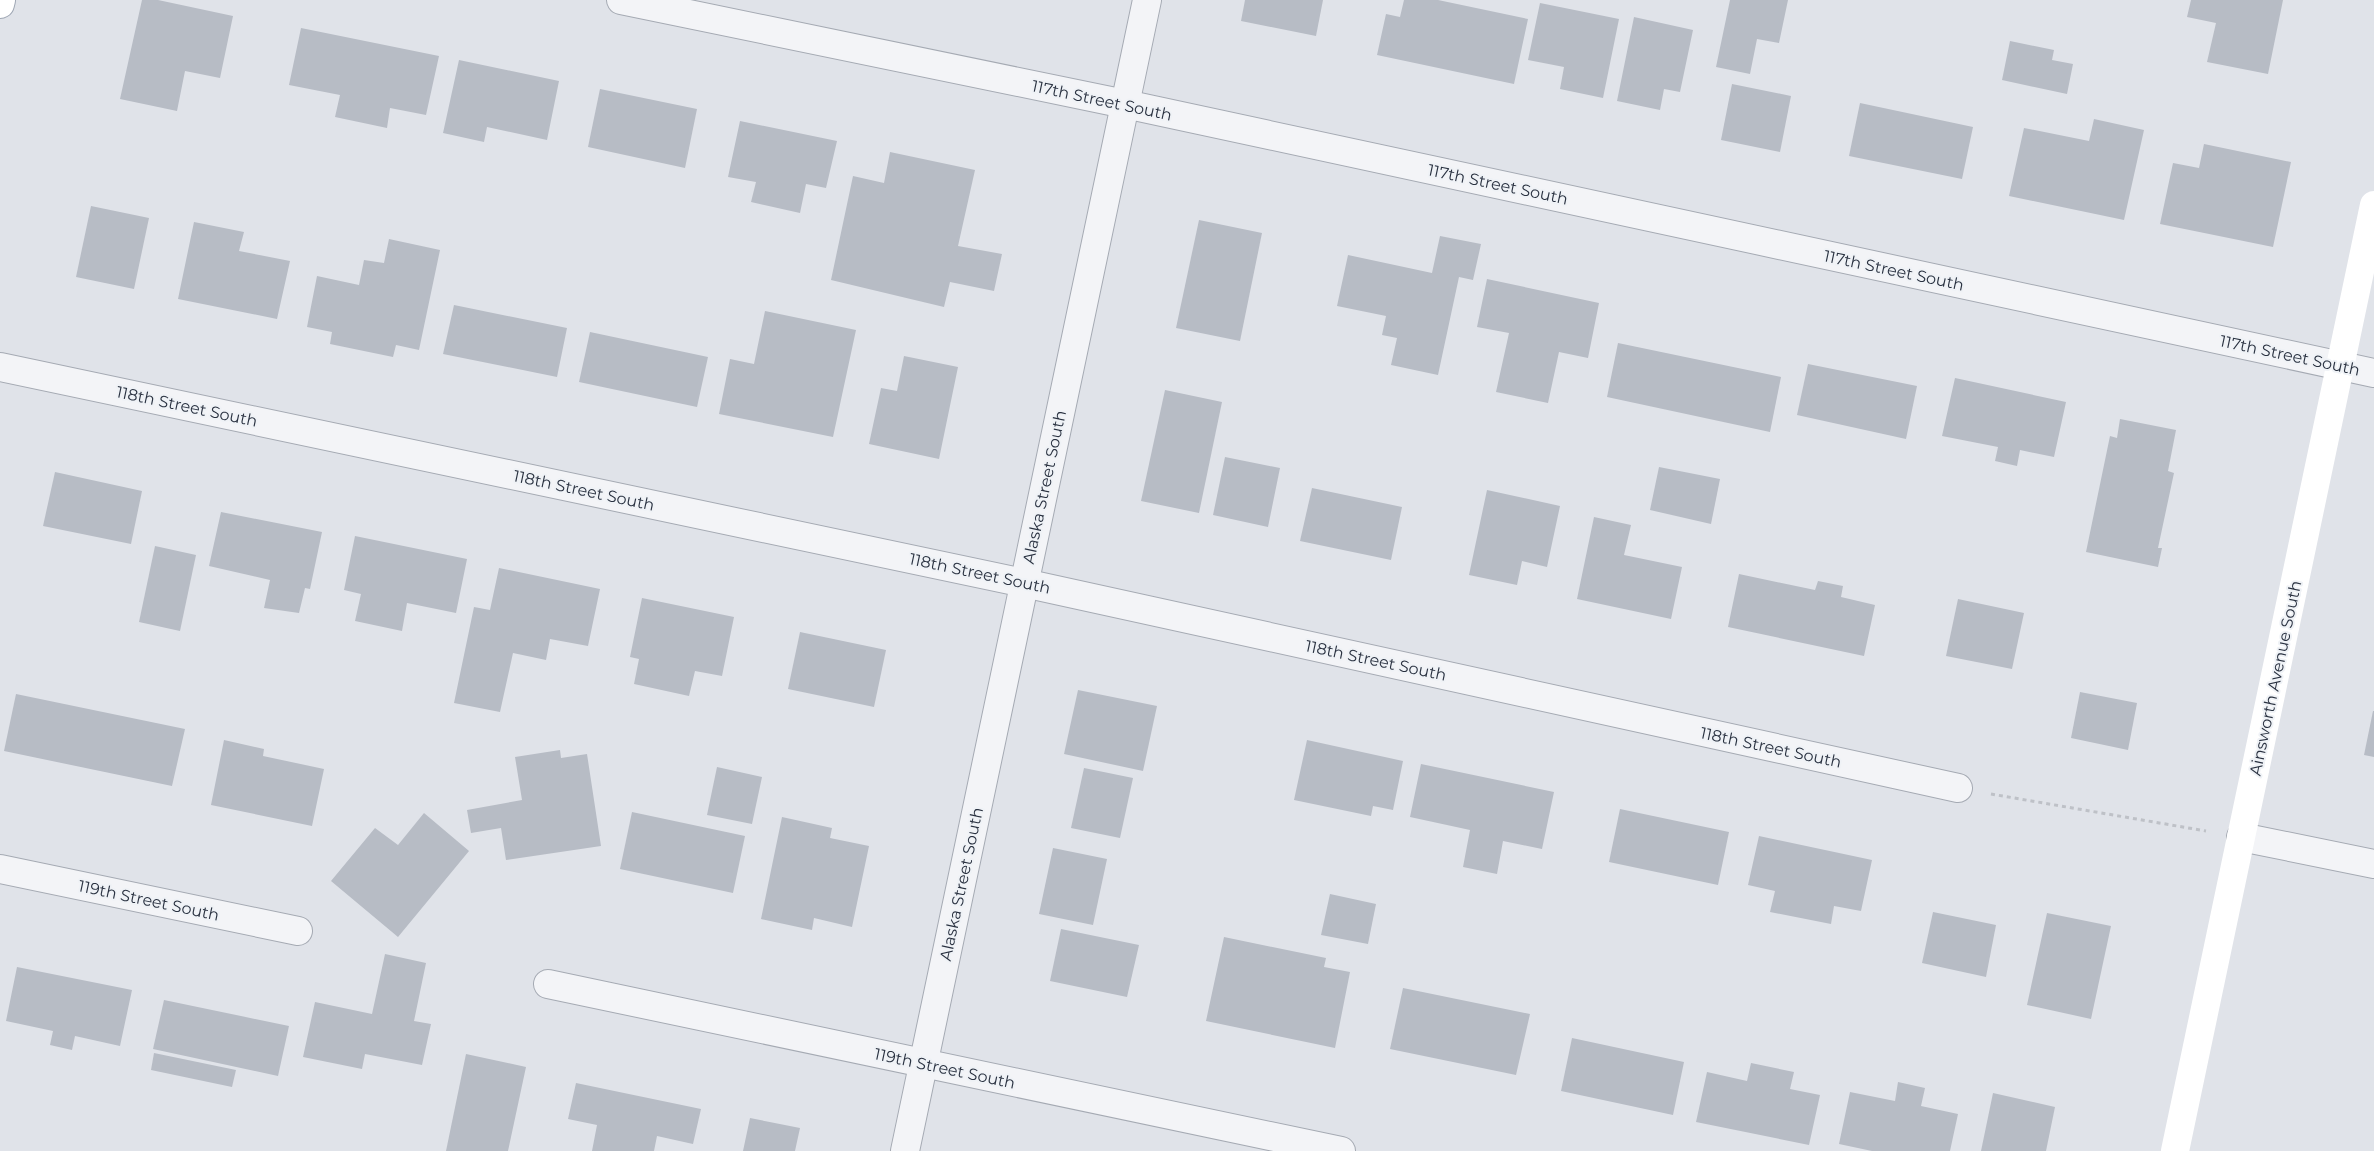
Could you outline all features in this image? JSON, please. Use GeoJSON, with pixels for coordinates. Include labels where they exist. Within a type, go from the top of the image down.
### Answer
{"type":"FeatureCollection","features":[{"type":"Feature","properties":{"kind":"street"},"geometry":{"type":"LineString","coordinates":[[0,4],[1,0]]}},
{"type":"Feature","properties":{"kind":"street","name":"117th Street South"},"geometry":{"type":"LineString","coordinates":[[621,0],[1125,104],[2374,373]]}},
{"type":"Feature","properties":{"kind":"street","name":"Alaska Street South"},"geometry":{"type":"LineString","coordinates":[[906,1151],[1147,0]]}},
{"type":"Feature","properties":{"kind":"street","name":"Ainsworth Avenue South"},"geometry":{"type":"LineString","coordinates":[[2175,1151],[2374,205]]}},
{"type":"Feature","properties":{"kind":"street","name":"118th Street South"},"geometry":{"type":"LineString","coordinates":[[0,367],[1024,583],[1958,788]]}},
{"type":"Feature","properties":{"kind":"street"},"geometry":{"type":"LineString","coordinates":[[2242,837],[2374,864]]}},
{"type":"Feature","properties":{"kind":"street","name":"119th Street South"},"geometry":{"type":"LineString","coordinates":[[0,869],[298,931]]}},
{"type":"Feature","properties":{"kind":"street","name":"119th Street South"},"geometry":{"type":"LineString","coordinates":[[548,984],[1341,1151]]}},
{"type":"Feature","properties":{"kind":"path"},"geometry":{"type":"LineString","coordinates":[[1958,788],[2242,837]]}},
{"type":"Feature","properties":{"kind":"building"},"geometry":{"type":"Polygon","coordinates":[[[142,0],[158,0],[233,16],[220,78],[185,71],[177,111],[120,99],[142,0]]]}},
{"type":"Feature","properties":{"kind":"building"},"geometry":{"type":"Polygon","coordinates":[[[1245,0],[1323,0],[1316,36],[1241,21],[1245,0]]]}},
{"type":"Feature","properties":{"kind":"building"},"geometry":{"type":"Polygon","coordinates":[[[1404,0],[1438,0],[1528,19],[1514,84],[1377,55],[1386,14],[1400,17],[1404,0]]]}},
{"type":"Feature","properties":{"kind":"building"},"geometry":{"type":"Polygon","coordinates":[[[1730,0],[1788,0],[1779,43],[1757,39],[1750,74],[1716,67],[1730,0]]]}},
{"type":"Feature","properties":{"kind":"building"},"geometry":{"type":"Polygon","coordinates":[[[2191,0],[2283,0],[2268,74],[2207,62],[2216,23],[2187,17],[2191,0]]]}},
{"type":"Feature","properties":{"kind":"building"},"geometry":{"type":"Polygon","coordinates":[[[1540,3],[1619,19],[1603,98],[1560,89],[1564,67],[1528,60],[1540,3]]]}},
{"type":"Feature","properties":{"kind":"building"},"geometry":{"type":"Polygon","coordinates":[[[1634,17],[1693,30],[1680,92],[1664,89],[1660,110],[1617,101],[1634,17]]]}},
{"type":"Feature","properties":{"kind":"building"},"geometry":{"type":"Polygon","coordinates":[[[301,28],[439,56],[426,115],[390,108],[387,128],[335,117],[340,95],[289,85],[301,28]]]}},
{"type":"Feature","properties":{"kind":"building"},"geometry":{"type":"Polygon","coordinates":[[[2010,41],[2054,50],[2052,60],[2073,64],[2067,94],[2002,80],[2010,41]]]}},
{"type":"Feature","properties":{"kind":"building"},"geometry":{"type":"Polygon","coordinates":[[[459,60],[559,81],[547,140],[487,127],[484,142],[443,133],[459,60]]]}},
{"type":"Feature","properties":{"kind":"building"},"geometry":{"type":"Polygon","coordinates":[[[1732,84],[1791,96],[1780,152],[1721,140],[1732,84]]]}},
{"type":"Feature","properties":{"kind":"building"},"geometry":{"type":"Polygon","coordinates":[[[600,89],[697,109],[685,168],[588,147],[600,89]]]}},
{"type":"Feature","properties":{"kind":"building"},"geometry":{"type":"Polygon","coordinates":[[[1860,103],[1973,127],[1962,179],[1849,156],[1860,103]]]}},
{"type":"Feature","properties":{"kind":"building"},"geometry":{"type":"Polygon","coordinates":[[[2094,119],[2144,130],[2124,220],[2009,196],[2024,128],[2089,141],[2094,119]]]}},
{"type":"Feature","properties":{"kind":"building"},"geometry":{"type":"Polygon","coordinates":[[[740,121],[837,141],[826,188],[806,184],[800,213],[751,202],[756,182],[728,177],[740,121]]]}},
{"type":"Feature","properties":{"kind":"building"},"geometry":{"type":"Polygon","coordinates":[[[2204,144],[2291,162],[2273,247],[2160,224],[2173,163],[2199,168],[2204,144]]]}},
{"type":"Feature","properties":{"kind":"building"},"geometry":{"type":"Polygon","coordinates":[[[890,152],[975,170],[958,246],[1002,254],[994,291],[950,282],[944,307],[831,280],[853,176],[884,183],[890,152]]]}},
{"type":"Feature","properties":{"kind":"building"},"geometry":{"type":"Polygon","coordinates":[[[91,206],[149,218],[134,289],[76,277],[91,206]]]}},
{"type":"Feature","properties":{"kind":"building"},"geometry":{"type":"Polygon","coordinates":[[[1199,220],[1262,233],[1240,341],[1176,328],[1199,220]]]}},
{"type":"Feature","properties":{"kind":"building"},"geometry":{"type":"Polygon","coordinates":[[[194,222],[244,232],[239,251],[290,261],[277,319],[178,299],[194,222]]]}},
{"type":"Feature","properties":{"kind":"building"},"geometry":{"type":"Polygon","coordinates":[[[1440,236],[1481,244],[1473,280],[1459,277],[1438,375],[1391,365],[1397,338],[1382,335],[1386,316],[1337,306],[1348,255],[1432,273],[1440,236]]]}},
{"type":"Feature","properties":{"kind":"building"},"geometry":{"type":"Polygon","coordinates":[[[389,239],[440,250],[419,350],[396,345],[393,357],[330,344],[332,332],[307,327],[317,276],[359,285],[364,260],[384,263],[389,239]]]}},
{"type":"Feature","properties":{"kind":"building"},"geometry":{"type":"Polygon","coordinates":[[[1487,279],[1599,303],[1588,358],[1559,352],[1548,403],[1496,392],[1509,333],[1477,327],[1487,279]]]}},
{"type":"Feature","properties":{"kind":"building"},"geometry":{"type":"Polygon","coordinates":[[[454,305],[567,328],[557,377],[443,354],[454,305]]]}},
{"type":"Feature","properties":{"kind":"building"},"geometry":{"type":"Polygon","coordinates":[[[765,311],[856,330],[833,437],[719,414],[730,359],[754,364],[765,311]]]}},
{"type":"Feature","properties":{"kind":"building"},"geometry":{"type":"Polygon","coordinates":[[[590,332],[708,357],[697,407],[579,382],[590,332]]]}},
{"type":"Feature","properties":{"kind":"building"},"geometry":{"type":"Polygon","coordinates":[[[1618,343],[1781,377],[1770,432],[1607,397],[1618,343]]]}},
{"type":"Feature","properties":{"kind":"building"},"geometry":{"type":"Polygon","coordinates":[[[904,356],[958,367],[939,459],[869,444],[881,388],[897,391],[904,356]]]}},
{"type":"Feature","properties":{"kind":"building"},"geometry":{"type":"Polygon","coordinates":[[[1808,364],[1917,386],[1906,439],[1797,415],[1808,364]]]}},
{"type":"Feature","properties":{"kind":"building"},"geometry":{"type":"Polygon","coordinates":[[[1955,378],[2066,402],[2054,457],[2020,450],[2017,466],[1995,461],[1998,447],[1942,436],[1955,378]]]}},
{"type":"Feature","properties":{"kind":"building"},"geometry":{"type":"Polygon","coordinates":[[[1165,390],[1222,402],[1199,513],[1141,501],[1165,390]]]}},
{"type":"Feature","properties":{"kind":"building"},"geometry":{"type":"Polygon","coordinates":[[[2120,419],[2176,430],[2168,471],[2174,473],[2158,548],[2162,548],[2158,567],[2086,552],[2110,436],[2117,438],[2120,419]]]}},
{"type":"Feature","properties":{"kind":"building"},"geometry":{"type":"Polygon","coordinates":[[[1225,457],[1280,468],[1268,527],[1213,515],[1225,457]]]}},
{"type":"Feature","properties":{"kind":"building"},"geometry":{"type":"Polygon","coordinates":[[[1659,467],[1720,479],[1711,524],[1650,510],[1659,467]]]}},
{"type":"Feature","properties":{"kind":"building"},"geometry":{"type":"Polygon","coordinates":[[[55,472],[142,491],[131,544],[43,526],[55,472]]]}},
{"type":"Feature","properties":{"kind":"building"},"geometry":{"type":"Polygon","coordinates":[[[1312,488],[1402,507],[1391,560],[1300,541],[1312,488]]]}},
{"type":"Feature","properties":{"kind":"building"},"geometry":{"type":"Polygon","coordinates":[[[1487,490],[1560,506],[1547,567],[1522,561],[1517,585],[1469,575],[1487,490]]]}},
{"type":"Feature","properties":{"kind":"building"},"geometry":{"type":"Polygon","coordinates":[[[221,512],[322,532],[310,589],[305,588],[299,613],[264,608],[270,580],[209,566],[221,512]]]}},
{"type":"Feature","properties":{"kind":"building"},"geometry":{"type":"Polygon","coordinates":[[[1594,517],[1631,525],[1624,555],[1682,567],[1671,619],[1577,599],[1594,517]]]}},
{"type":"Feature","properties":{"kind":"building"},"geometry":{"type":"Polygon","coordinates":[[[355,536],[467,559],[456,613],[407,603],[402,631],[355,621],[361,594],[344,590],[355,536]]]}},
{"type":"Feature","properties":{"kind":"building"},"geometry":{"type":"Polygon","coordinates":[[[155,546],[196,555],[180,631],[139,622],[155,546]]]}},
{"type":"Feature","properties":{"kind":"building"},"geometry":{"type":"Polygon","coordinates":[[[499,568],[600,589],[588,646],[550,639],[546,660],[513,653],[500,712],[454,703],[474,607],[490,610],[499,568]]]}},
{"type":"Feature","properties":{"kind":"building"},"geometry":{"type":"Polygon","coordinates":[[[1739,574],[1815,590],[1818,581],[1843,586],[1841,597],[1875,605],[1864,656],[1728,627],[1739,574]]]}},
{"type":"Feature","properties":{"kind":"building"},"geometry":{"type":"Polygon","coordinates":[[[642,598],[734,617],[722,676],[695,671],[689,696],[634,684],[639,659],[630,657],[642,598]]]}},
{"type":"Feature","properties":{"kind":"building"},"geometry":{"type":"Polygon","coordinates":[[[1958,599],[2024,613],[2012,669],[1946,656],[1958,599]]]}},
{"type":"Feature","properties":{"kind":"building"},"geometry":{"type":"Polygon","coordinates":[[[800,632],[886,650],[874,707],[788,689],[800,632]]]}},
{"type":"Feature","properties":{"kind":"building"},"geometry":{"type":"Polygon","coordinates":[[[1078,690],[1157,706],[1143,771],[1064,754],[1078,690]]]}},
{"type":"Feature","properties":{"kind":"building"},"geometry":{"type":"Polygon","coordinates":[[[2080,692],[2137,703],[2128,750],[2071,738],[2080,692]]]}},
{"type":"Feature","properties":{"kind":"building"},"geometry":{"type":"Polygon","coordinates":[[[16,694],[185,729],[172,786],[4,751],[16,694]]]}},
{"type":"Feature","properties":{"kind":"building"},"geometry":{"type":"Polygon","coordinates":[[[2374,711],[2374,757],[2364,755],[2374,711]]]}},
{"type":"Feature","properties":{"kind":"building"},"geometry":{"type":"Polygon","coordinates":[[[224,740],[264,749],[263,756],[324,769],[312,826],[211,805],[224,740]]]}},
{"type":"Feature","properties":{"kind":"building"},"geometry":{"type":"Polygon","coordinates":[[[1307,740],[1403,761],[1393,810],[1373,806],[1371,816],[1294,800],[1307,740]]]}},
{"type":"Feature","properties":{"kind":"building"},"geometry":{"type":"Polygon","coordinates":[[[560,750],[561,758],[587,754],[601,846],[506,860],[501,828],[471,833],[467,810],[522,800],[515,757],[560,750]]]}},
{"type":"Feature","properties":{"kind":"building"},"geometry":{"type":"Polygon","coordinates":[[[1421,764],[1554,792],[1542,849],[1503,841],[1497,874],[1463,867],[1470,830],[1410,817],[1421,764]]]}},
{"type":"Feature","properties":{"kind":"building"},"geometry":{"type":"Polygon","coordinates":[[[717,767],[762,777],[752,824],[707,815],[717,767]]]}},
{"type":"Feature","properties":{"kind":"building"},"geometry":{"type":"Polygon","coordinates":[[[1084,768],[1133,778],[1120,838],[1071,828],[1084,768]]]}},
{"type":"Feature","properties":{"kind":"building"},"geometry":{"type":"Polygon","coordinates":[[[1620,809],[1729,832],[1718,885],[1609,862],[1620,809]]]}},
{"type":"Feature","properties":{"kind":"building"},"geometry":{"type":"Polygon","coordinates":[[[632,812],[745,836],[733,893],[620,869],[632,812]]]}},
{"type":"Feature","properties":{"kind":"building"},"geometry":{"type":"Polygon","coordinates":[[[424,813],[469,851],[398,937],[331,881],[375,828],[398,845],[424,813]]]}},
{"type":"Feature","properties":{"kind":"building"},"geometry":{"type":"Polygon","coordinates":[[[782,817],[832,828],[830,838],[869,846],[852,927],[814,918],[812,930],[761,919],[782,817]]]}},
{"type":"Feature","properties":{"kind":"building"},"geometry":{"type":"Polygon","coordinates":[[[1759,836],[1872,860],[1861,911],[1834,906],[1831,924],[1770,912],[1775,891],[1748,885],[1759,836]]]}},
{"type":"Feature","properties":{"kind":"building"},"geometry":{"type":"Polygon","coordinates":[[[1053,848],[1107,859],[1093,925],[1039,914],[1053,848]]]}},
{"type":"Feature","properties":{"kind":"building"},"geometry":{"type":"Polygon","coordinates":[[[1330,894],[1376,904],[1368,944],[1321,935],[1330,894]]]}},
{"type":"Feature","properties":{"kind":"building"},"geometry":{"type":"Polygon","coordinates":[[[1933,912],[1996,925],[1986,977],[1922,963],[1933,912]]]}},
{"type":"Feature","properties":{"kind":"building"},"geometry":{"type":"Polygon","coordinates":[[[2047,913],[2111,926],[2091,1019],[2027,1005],[2047,913]]]}},
{"type":"Feature","properties":{"kind":"building"},"geometry":{"type":"Polygon","coordinates":[[[1061,929],[1139,945],[1127,997],[1050,981],[1061,929]]]}},
{"type":"Feature","properties":{"kind":"building"},"geometry":{"type":"Polygon","coordinates":[[[1224,937],[1326,958],[1324,967],[1350,972],[1335,1048],[1206,1021],[1224,937]]]}},
{"type":"Feature","properties":{"kind":"building"},"geometry":{"type":"Polygon","coordinates":[[[385,954],[426,963],[414,1021],[431,1024],[422,1065],[365,1054],[362,1069],[303,1057],[315,1002],[372,1014],[385,954]]]}},
{"type":"Feature","properties":{"kind":"building"},"geometry":{"type":"Polygon","coordinates":[[[17,967],[132,990],[120,1046],[75,1036],[72,1050],[50,1045],[53,1031],[6,1021],[17,967]]]}},
{"type":"Feature","properties":{"kind":"building"},"geometry":{"type":"Polygon","coordinates":[[[1403,988],[1530,1014],[1516,1075],[1390,1049],[1403,988]]]}},
{"type":"Feature","properties":{"kind":"building"},"geometry":{"type":"Polygon","coordinates":[[[164,1000],[289,1026],[278,1076],[153,1049],[164,1000]]]}},
{"type":"Feature","properties":{"kind":"building"},"geometry":{"type":"Polygon","coordinates":[[[1572,1038],[1684,1062],[1673,1115],[1561,1091],[1572,1038]]]}},
{"type":"Feature","properties":{"kind":"building"},"geometry":{"type":"Polygon","coordinates":[[[154,1053],[236,1070],[232,1087],[151,1070],[154,1053]]]}},
{"type":"Feature","properties":{"kind":"building"},"geometry":{"type":"Polygon","coordinates":[[[466,1054],[526,1067],[508,1151],[446,1151],[466,1054]]]}},
{"type":"Feature","properties":{"kind":"building"},"geometry":{"type":"Polygon","coordinates":[[[1751,1063],[1794,1072],[1790,1089],[1820,1095],[1809,1145],[1696,1122],[1707,1072],[1747,1081],[1751,1063]]]}},
{"type":"Feature","properties":{"kind":"building"},"geometry":{"type":"Polygon","coordinates":[[[1898,1082],[1925,1088],[1921,1106],[1958,1114],[1950,1151],[1872,1151],[1839,1144],[1850,1092],[1895,1101],[1898,1082]]]}},
{"type":"Feature","properties":{"kind":"building"},"geometry":{"type":"Polygon","coordinates":[[[576,1083],[701,1109],[693,1144],[657,1136],[654,1151],[592,1151],[597,1125],[568,1119],[576,1083]]]}},
{"type":"Feature","properties":{"kind":"building"},"geometry":{"type":"Polygon","coordinates":[[[1993,1093],[2055,1107],[2046,1151],[1981,1151],[1993,1093]]]}},
{"type":"Feature","properties":{"kind":"building"},"geometry":{"type":"Polygon","coordinates":[[[750,1118],[800,1128],[795,1151],[743,1151],[750,1118]]]}}]}
